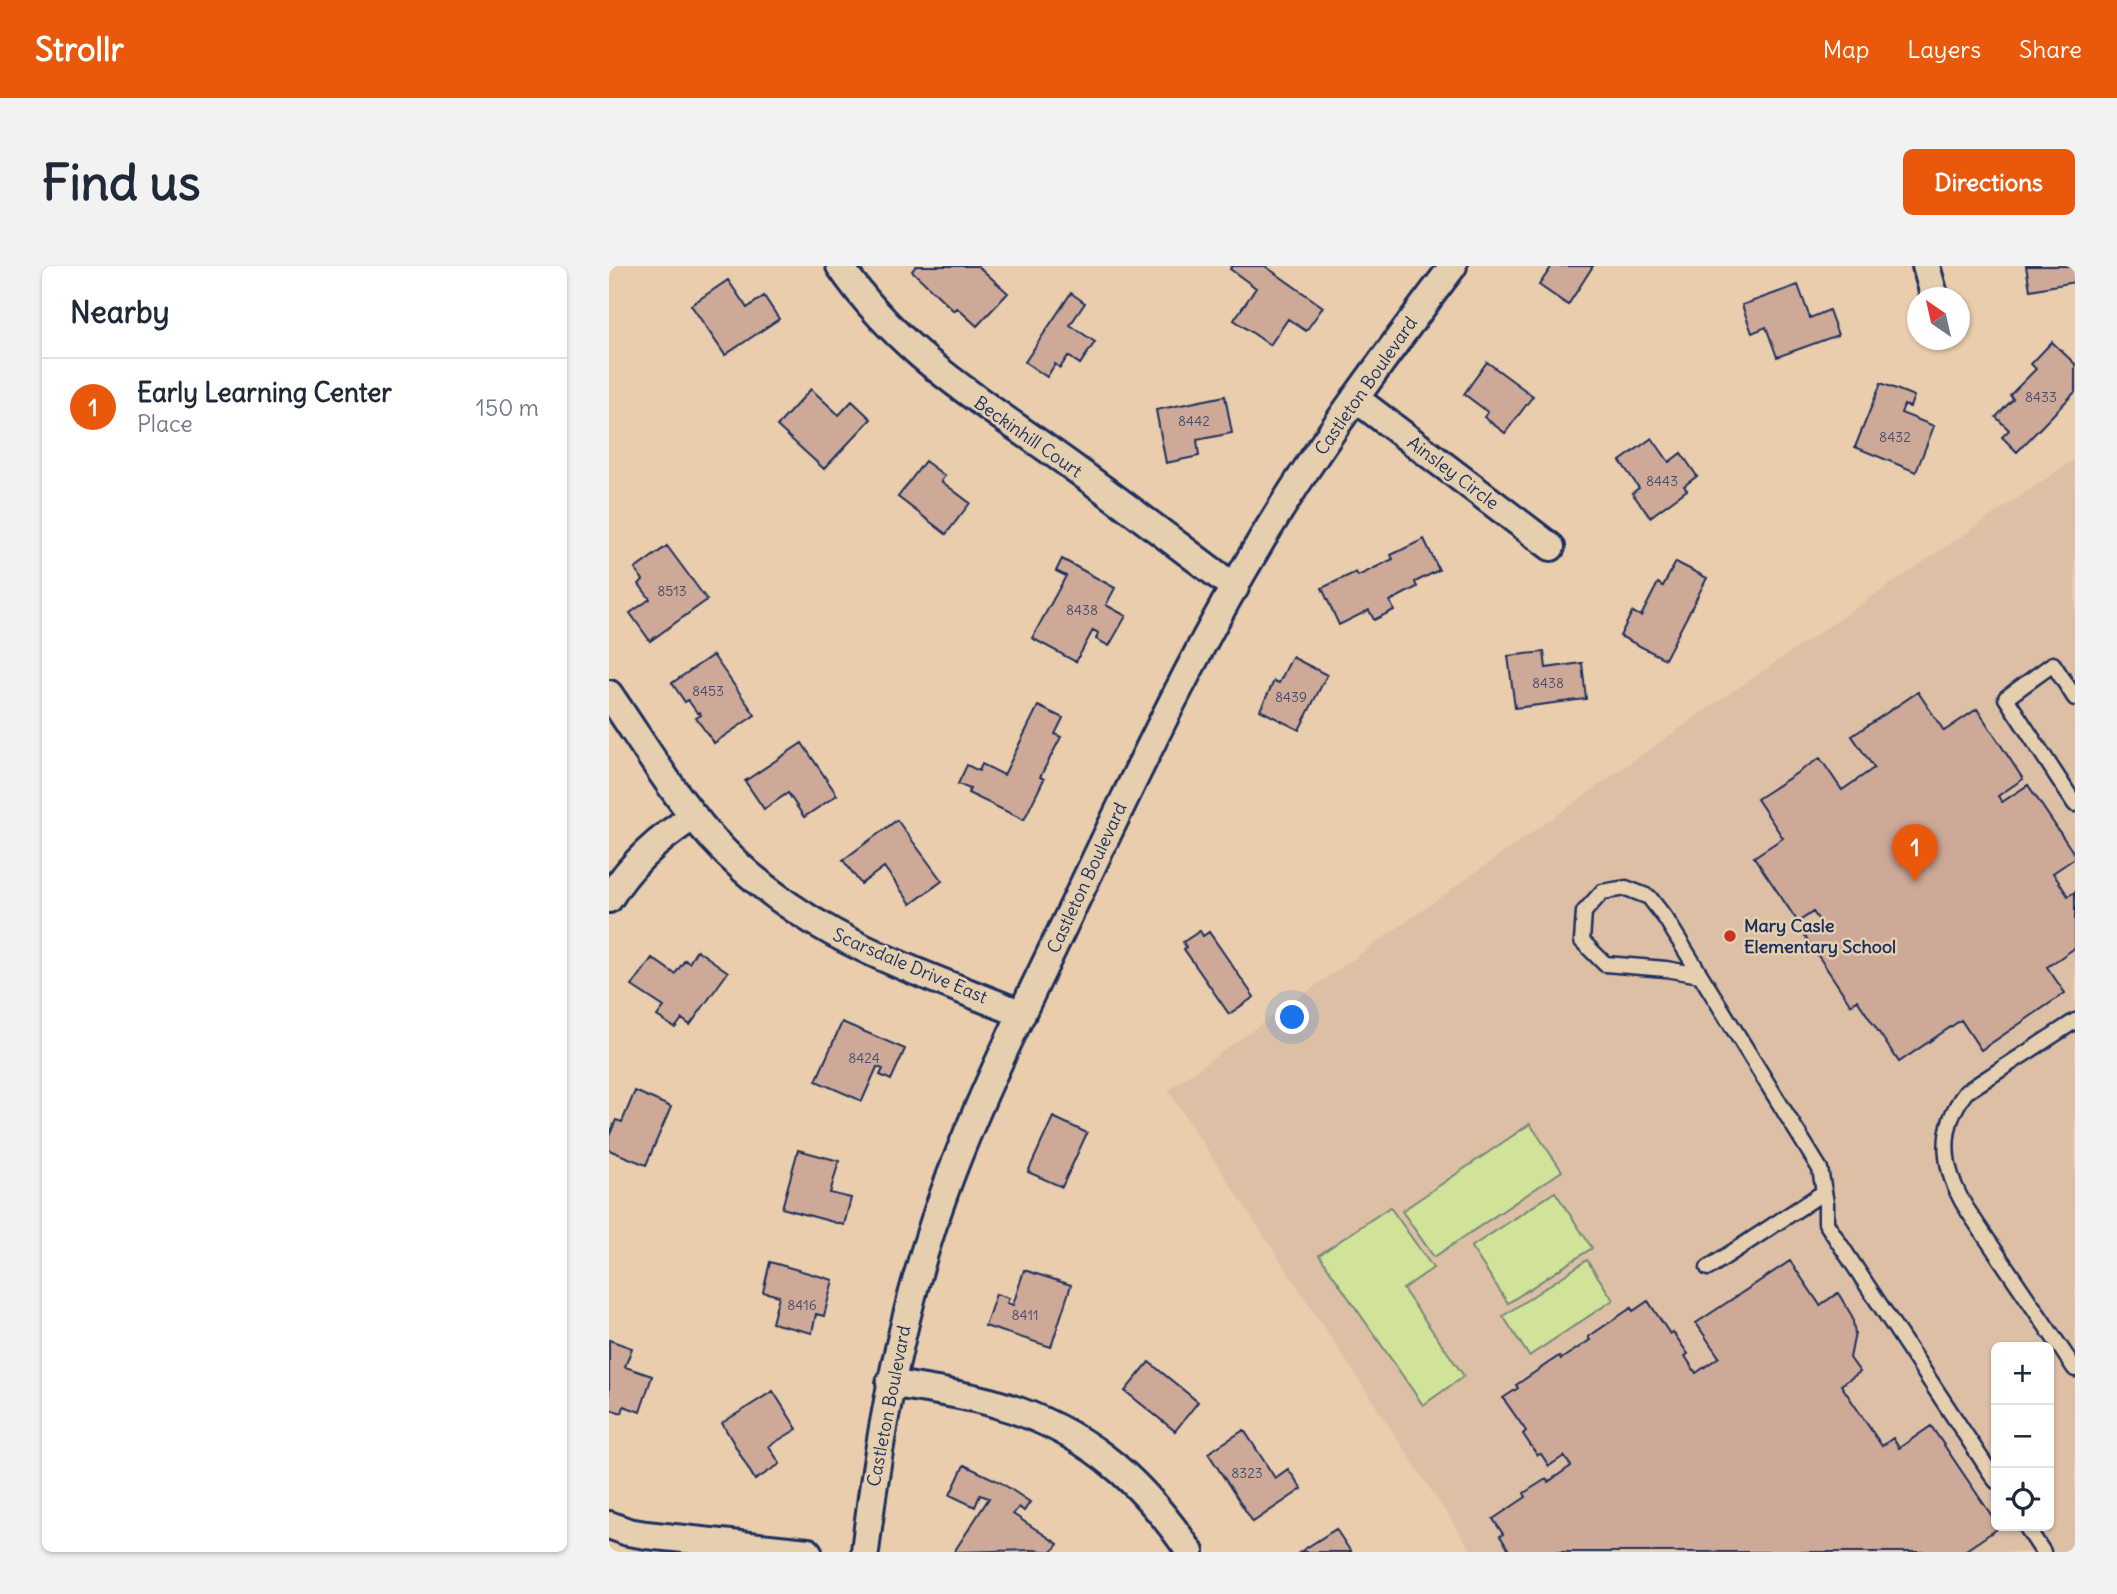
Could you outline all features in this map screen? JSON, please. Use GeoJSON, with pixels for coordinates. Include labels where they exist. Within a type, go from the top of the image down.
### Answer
{"type":"FeatureCollection","features":[{"type":"Feature","properties":{"kind":"street","name":"Beckinhill Court"},"geometry":{"type":"LineString","coordinates":[[840,266],[891,329],[941,374],[1047,448],[1235,588]]}},
{"type":"Feature","properties":{"kind":"street","name":"Castleton Boulevard"},"geometry":{"type":"LineString","coordinates":[[865,1552],[875,1473],[898,1344],[934,1220],[977,1112],[1142,759],[1209,632],[1275,519],[1355,398],[1453,266]]}},
{"type":"Feature","properties":{"kind":"street","name":"Ainsley Circle"},"geometry":{"type":"LineString","coordinates":[[1355,398],[1551,547]]}},
{"type":"Feature","properties":{"kind":"street","name":"Scarsdale Drive East"},"geometry":{"type":"LineString","coordinates":[[609,694],[694,816],[748,874],[789,907],[834,935],[869,952],[1022,1014]]}},
{"type":"Feature","properties":{"kind":"street"},"geometry":{"type":"LineString","coordinates":[[609,899],[624,877],[642,858],[671,831],[694,816]]}},
{"type":"Feature","properties":{"kind":"street"},"geometry":{"type":"LineString","coordinates":[[890,1383],[987,1401],[1038,1418],[1072,1435],[1126,1474],[1161,1510],[1190,1552]]}},
{"type":"Feature","properties":{"kind":"street"},"geometry":{"type":"LineString","coordinates":[[609,1525],[633,1534],[808,1552]]}},
{"type":"Feature","properties":{"kind":"lane"},"geometry":{"type":"LineString","coordinates":[[2075,698],[2053,664],[2006,698],[2075,804]]}},
{"type":"Feature","properties":{"kind":"lane"},"geometry":{"type":"LineString","coordinates":[[1700,975],[1666,968],[1605,964],[1582,941],[1584,912],[1602,892],[1626,888],[1649,897],[1678,940],[1700,975],[1820,1169],[1826,1223],[1991,1473]]}},
{"type":"Feature","properties":{"kind":"lane"},"geometry":{"type":"LineString","coordinates":[[2075,1021],[1966,1092],[1953,1109],[1946,1156],[1958,1196],[2075,1369]]}},
{"type":"Feature","properties":{"kind":"lane"},"geometry":{"type":"LineString","coordinates":[[1708,1268],[1824,1192]]}},
{"type":"Feature","properties":{"kind":"lane"},"geometry":{"type":"LineString","coordinates":[[2029,1531],[2043,1552]]}},
{"type":"Feature","properties":{"kind":"shaded area","name":"Mary Casle Elementary School"},"geometry":{"type":"Polygon","coordinates":[[[2075,459],[2075,1552],[1472,1552],[1168,1090],[1704,711],[2075,459]]]}},
{"type":"Feature","properties":{"kind":"green space"},"geometry":{"type":"Polygon","coordinates":[[[1530,1124],[1562,1171],[1434,1257],[1402,1211],[1530,1124]]]}},
{"type":"Feature","properties":{"kind":"green space"},"geometry":{"type":"Polygon","coordinates":[[[1555,1192],[1592,1248],[1508,1303],[1471,1247],[1555,1192]]]}},
{"type":"Feature","properties":{"kind":"green space"},"geometry":{"type":"Polygon","coordinates":[[[1390,1207],[1433,1268],[1403,1289],[1464,1376],[1423,1405],[1319,1255],[1390,1207]]]}},
{"type":"Feature","properties":{"kind":"green space"},"geometry":{"type":"Polygon","coordinates":[[[1587,1260],[1613,1300],[1529,1356],[1503,1316],[1587,1260]]]}},
{"type":"Feature","properties":{"kind":"building"},"geometry":{"type":"Polygon","coordinates":[[[916,266],[978,266],[1008,293],[977,326],[957,308],[954,311],[912,271],[916,266]]]}},
{"type":"Feature","properties":{"kind":"building"},"geometry":{"type":"Polygon","coordinates":[[[1232,266],[1265,266],[1323,307],[1306,331],[1288,319],[1270,345],[1234,320],[1256,288],[1230,269],[1232,266]]]}},
{"type":"Feature","properties":{"kind":"building"},"geometry":{"type":"Polygon","coordinates":[[[1552,266],[1593,266],[1568,305],[1539,285],[1552,266]]]}},
{"type":"Feature","properties":{"kind":"building"},"geometry":{"type":"Polygon","coordinates":[[[2026,266],[2075,266],[2075,282],[2030,290],[2026,266]]]}},
{"type":"Feature","properties":{"kind":"building"},"geometry":{"type":"Polygon","coordinates":[[[728,280],[747,308],[764,296],[779,319],[725,355],[691,305],[728,280]]]}},
{"type":"Feature","properties":{"kind":"building"},"geometry":{"type":"Polygon","coordinates":[[[1798,285],[1810,318],[1829,310],[1838,335],[1777,357],[1766,327],[1752,333],[1742,305],[1798,285]]]}},
{"type":"Feature","properties":{"kind":"building"},"geometry":{"type":"Polygon","coordinates":[[[1071,293],[1085,303],[1070,325],[1095,342],[1080,364],[1068,356],[1060,368],[1055,364],[1047,377],[1025,362],[1071,293]]]}},
{"type":"Feature","properties":{"kind":"building"},"geometry":{"type":"Polygon","coordinates":[[[2052,342],[2075,364],[2075,392],[2017,452],[2002,437],[2009,430],[1996,417],[2013,399],[2010,395],[2036,369],[2031,364],[2052,342]]]}},
{"type":"Feature","properties":{"kind":"building"},"geometry":{"type":"Polygon","coordinates":[[[1487,362],[1533,396],[1505,433],[1484,417],[1488,412],[1464,394],[1487,362]]]}},
{"type":"Feature","properties":{"kind":"building"},"geometry":{"type":"Polygon","coordinates":[[[1881,383],[1914,396],[1910,407],[1904,405],[1901,413],[1934,426],[1916,472],[1855,447],[1881,383]]]}},
{"type":"Feature","properties":{"kind":"building"},"geometry":{"type":"Polygon","coordinates":[[[811,389],[839,415],[852,401],[871,419],[824,469],[777,426],[811,389]]]}},
{"type":"Feature","properties":{"kind":"building"},"geometry":{"type":"Polygon","coordinates":[[[1225,396],[1232,433],[1197,440],[1199,456],[1166,463],[1156,410],[1225,396]]]}},
{"type":"Feature","properties":{"kind":"building"},"geometry":{"type":"Polygon","coordinates":[[[1652,438],[1669,462],[1681,453],[1697,476],[1684,486],[1687,490],[1650,517],[1632,493],[1639,488],[1620,461],[1652,438]]]}},
{"type":"Feature","properties":{"kind":"building"},"geometry":{"type":"Polygon","coordinates":[[[925,461],[945,476],[941,481],[970,503],[946,534],[898,497],[925,461]]]}},
{"type":"Feature","properties":{"kind":"building"},"geometry":{"type":"Polygon","coordinates":[[[1424,539],[1439,570],[1415,582],[1417,587],[1390,601],[1394,610],[1374,620],[1369,610],[1339,625],[1322,588],[1356,572],[1358,576],[1393,559],[1391,555],[1424,539]]]}},
{"type":"Feature","properties":{"kind":"building"},"geometry":{"type":"Polygon","coordinates":[[[667,546],[707,600],[650,641],[630,613],[650,599],[639,584],[643,580],[635,569],[667,546]]]}},
{"type":"Feature","properties":{"kind":"building"},"geometry":{"type":"Polygon","coordinates":[[[1062,559],[1115,588],[1106,605],[1126,616],[1109,646],[1096,639],[1098,633],[1093,630],[1076,662],[1032,638],[1066,576],[1056,571],[1062,559]]]}},
{"type":"Feature","properties":{"kind":"building"},"geometry":{"type":"Polygon","coordinates":[[[1676,562],[1707,578],[1665,659],[1620,636],[1632,612],[1641,616],[1658,583],[1663,586],[1676,562]]]}},
{"type":"Feature","properties":{"kind":"building"},"geometry":{"type":"Polygon","coordinates":[[[1544,652],[1546,668],[1582,663],[1586,699],[1515,708],[1508,656],[1544,652]]]}},
{"type":"Feature","properties":{"kind":"building"},"geometry":{"type":"Polygon","coordinates":[[[713,655],[755,715],[714,743],[696,718],[701,715],[700,712],[698,714],[688,700],[685,702],[672,683],[713,655]]]}},
{"type":"Feature","properties":{"kind":"building"},"geometry":{"type":"Polygon","coordinates":[[[1292,657],[1327,675],[1299,730],[1260,710],[1274,681],[1279,683],[1292,657]]]}},
{"type":"Feature","properties":{"kind":"building"},"geometry":{"type":"Polygon","coordinates":[[[1918,692],[1944,731],[1977,709],[2023,779],[1998,796],[2002,802],[2028,785],[2075,855],[2075,858],[2053,873],[2068,896],[2075,892],[2075,948],[2047,967],[2065,993],[1981,1050],[1961,1020],[1899,1062],[1857,1000],[1851,1005],[1805,936],[1822,925],[1813,912],[1798,922],[1754,857],[1783,838],[1757,799],[1820,758],[1842,790],[1874,768],[1852,736],[1918,692]]]}},
{"type":"Feature","properties":{"kind":"building"},"geometry":{"type":"Polygon","coordinates":[[[1038,706],[1063,718],[1055,734],[1061,737],[1040,777],[1044,779],[1024,820],[968,793],[970,789],[958,784],[967,765],[979,771],[982,764],[1004,775],[1038,706]]]}},
{"type":"Feature","properties":{"kind":"building"},"geometry":{"type":"Polygon","coordinates":[[[802,743],[837,795],[804,817],[788,793],[764,809],[745,781],[802,743]]]}},
{"type":"Feature","properties":{"kind":"building"},"geometry":{"type":"Polygon","coordinates":[[[897,820],[942,881],[911,904],[884,867],[861,884],[843,860],[897,820]]]}},
{"type":"Feature","properties":{"kind":"building"},"geometry":{"type":"Polygon","coordinates":[[[1200,931],[1203,936],[1209,932],[1254,997],[1229,1014],[1184,949],[1186,947],[1183,942],[1200,931]]]}},
{"type":"Feature","properties":{"kind":"building"},"geometry":{"type":"Polygon","coordinates":[[[697,950],[728,972],[690,1025],[682,1019],[675,1028],[657,1016],[664,1007],[632,986],[652,958],[675,974],[685,960],[689,963],[697,950]]]}},
{"type":"Feature","properties":{"kind":"building"},"geometry":{"type":"Polygon","coordinates":[[[842,1022],[905,1049],[891,1080],[880,1075],[883,1069],[877,1067],[862,1101],[816,1081],[842,1022]]]}},
{"type":"Feature","properties":{"kind":"building"},"geometry":{"type":"Polygon","coordinates":[[[635,1091],[671,1107],[646,1165],[609,1150],[609,1136],[616,1120],[622,1122],[635,1091]]]}},
{"type":"Feature","properties":{"kind":"building"},"geometry":{"type":"Polygon","coordinates":[[[1053,1117],[1087,1133],[1062,1187],[1028,1172],[1053,1117]]]}},
{"type":"Feature","properties":{"kind":"building"},"geometry":{"type":"Polygon","coordinates":[[[798,1150],[839,1161],[830,1193],[851,1198],[844,1225],[782,1208],[798,1150]]]}},
{"type":"Feature","properties":{"kind":"building"},"geometry":{"type":"Polygon","coordinates":[[[1790,1261],[1820,1305],[1838,1293],[1852,1316],[1855,1333],[1850,1358],[1860,1372],[1841,1385],[1882,1446],[1893,1438],[1899,1448],[1931,1426],[1991,1515],[1991,1531],[1994,1531],[1963,1552],[1510,1552],[1493,1519],[1526,1497],[1524,1493],[1546,1479],[1548,1482],[1571,1466],[1564,1456],[1549,1466],[1541,1454],[1537,1455],[1523,1434],[1526,1431],[1503,1398],[1518,1388],[1516,1385],[1559,1356],[1561,1359],[1631,1308],[1633,1311],[1648,1301],[1670,1334],[1673,1332],[1688,1354],[1685,1356],[1696,1373],[1719,1357],[1696,1323],[1790,1261]]]}},
{"type":"Feature","properties":{"kind":"building"},"geometry":{"type":"Polygon","coordinates":[[[770,1262],[833,1280],[824,1316],[816,1314],[812,1333],[772,1323],[779,1296],[763,1292],[770,1262]]]}},
{"type":"Feature","properties":{"kind":"building"},"geometry":{"type":"Polygon","coordinates":[[[1024,1270],[1071,1285],[1051,1347],[985,1326],[996,1294],[1009,1298],[1007,1303],[1013,1305],[1024,1270]]]}},
{"type":"Feature","properties":{"kind":"building"},"geometry":{"type":"Polygon","coordinates":[[[609,1340],[632,1348],[625,1367],[652,1376],[640,1412],[624,1406],[622,1413],[609,1409],[609,1340]]]}},
{"type":"Feature","properties":{"kind":"building"},"geometry":{"type":"Polygon","coordinates":[[[1149,1362],[1198,1402],[1175,1431],[1125,1391],[1149,1362]]]}},
{"type":"Feature","properties":{"kind":"building"},"geometry":{"type":"Polygon","coordinates":[[[773,1391],[797,1429],[769,1446],[780,1464],[755,1480],[722,1423],[773,1391]]]}},
{"type":"Feature","properties":{"kind":"building"},"geometry":{"type":"Polygon","coordinates":[[[1244,1430],[1275,1478],[1288,1469],[1302,1489],[1253,1522],[1208,1453],[1244,1430]]]}},
{"type":"Feature","properties":{"kind":"building"},"geometry":{"type":"Polygon","coordinates":[[[964,1465],[1000,1482],[1030,1502],[1024,1511],[1019,1507],[1013,1514],[1058,1544],[1052,1552],[954,1552],[989,1498],[980,1495],[975,1507],[950,1495],[964,1465]]]}},
{"type":"Feature","properties":{"kind":"building"},"geometry":{"type":"Polygon","coordinates":[[[1336,1529],[1351,1552],[1300,1552],[1336,1529]]]}},
{"type":"Feature","properties":{"kind":"place","name":"Early Learning Center"},"geometry":{"type":"Point","coordinates":[1915,882]}},
{"type":"Feature","properties":{"kind":"place","name":"Mary Casle Elementary School"},"geometry":{"type":"Point","coordinates":[1730,936]}}]}
